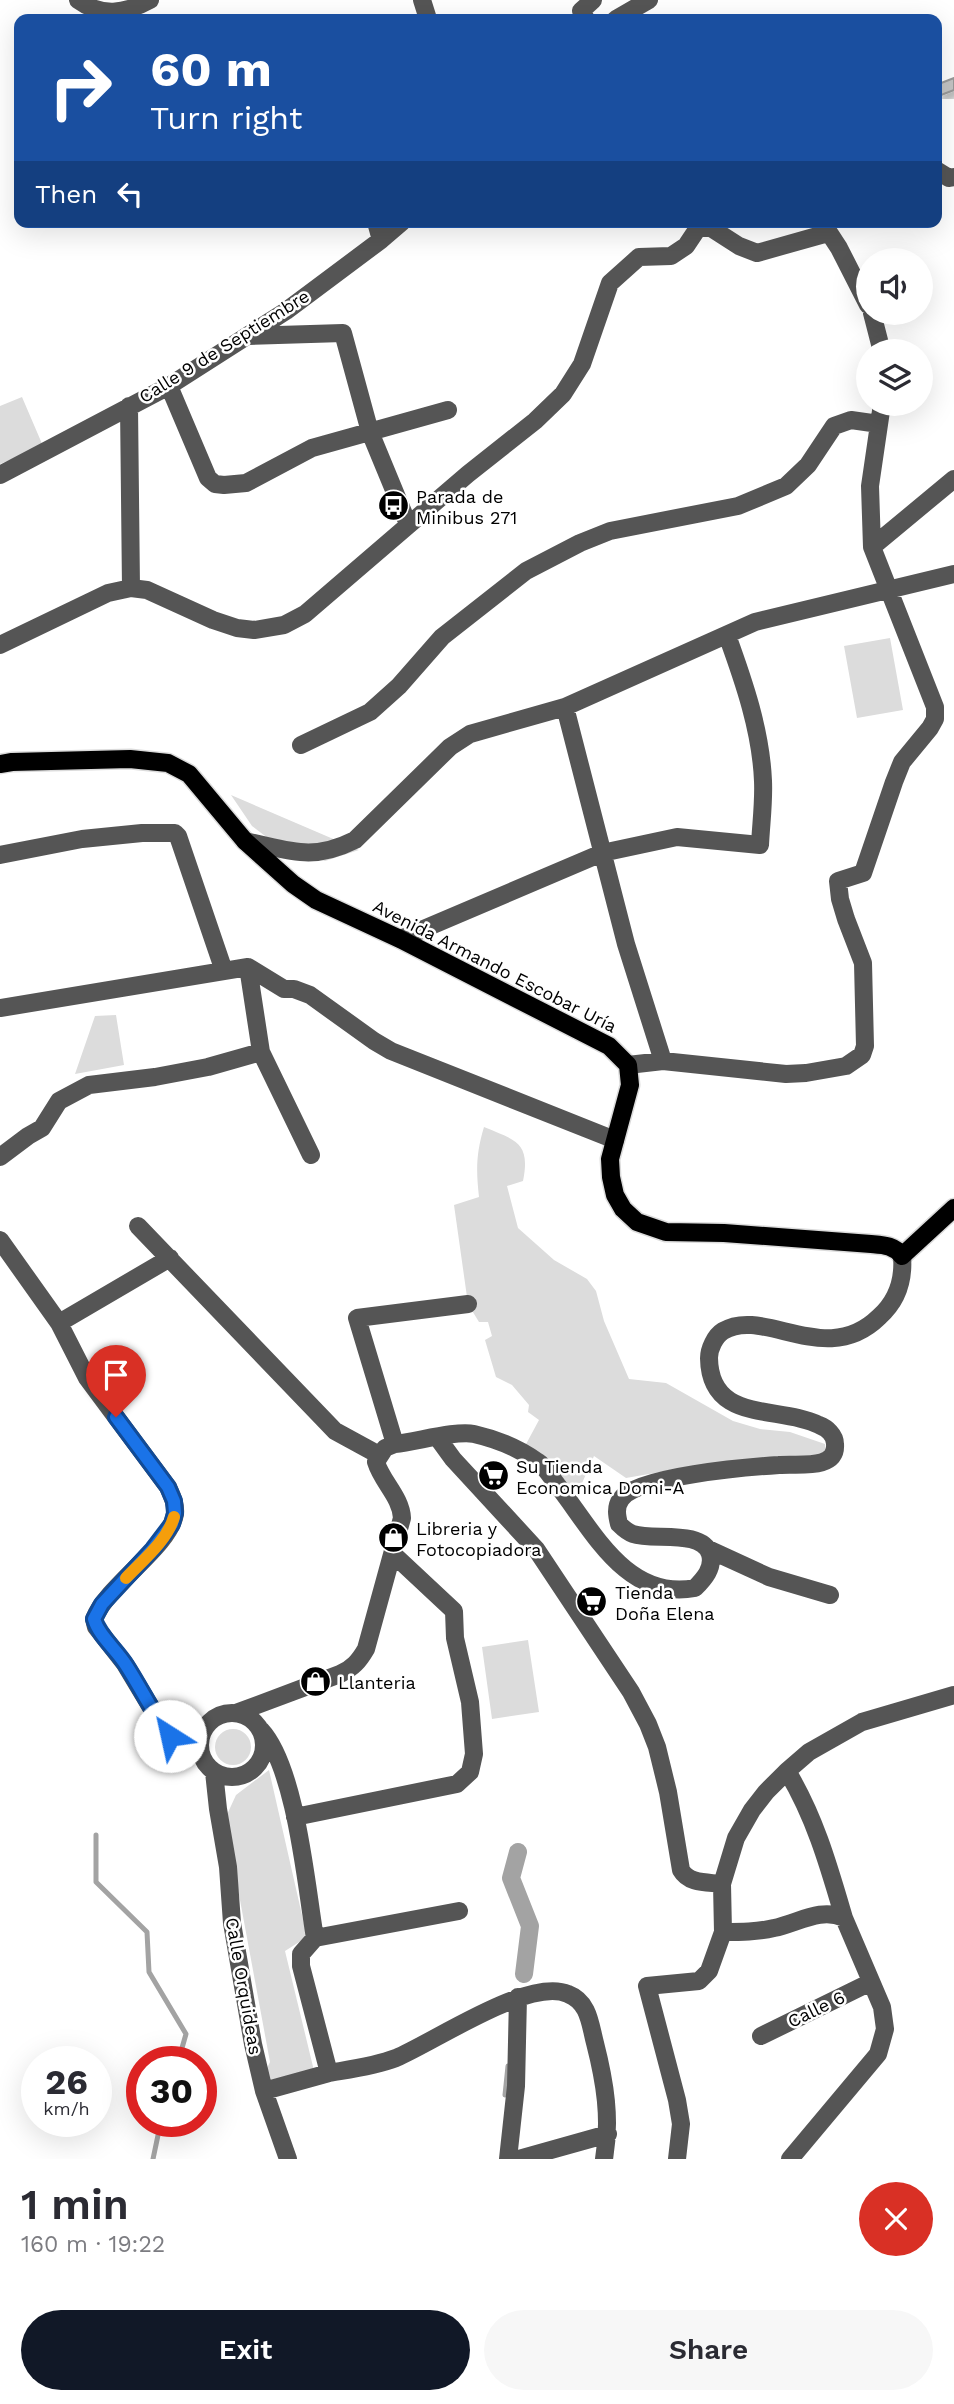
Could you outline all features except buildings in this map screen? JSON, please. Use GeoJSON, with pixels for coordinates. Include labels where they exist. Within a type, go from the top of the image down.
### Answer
{"type":"FeatureCollection","features":[{"type":"Feature","properties":{"kind":"main road","name":"Avenida Armando Escobar Uría"},"geometry":{"type":"LineString","coordinates":[[0,764],[130,759],[168,763],[189,774],[244,841],[293,884],[316,900],[400,939],[609,1046],[628,1065]]}},
{"type":"Feature","properties":{"kind":"main road"},"geometry":{"type":"LineString","coordinates":[[628,1065],[630,1085],[610,1158],[611,1177],[615,1195],[623,1209],[637,1222],[666,1232],[724,1233],[889,1246],[898,1250],[902,1256],[954,1208]]}},
{"type":"Feature","properties":{"kind":"street"},"geometry":{"type":"LineString","coordinates":[[78,0],[91,9],[108,13],[150,0]]}},
{"type":"Feature","properties":{"kind":"street"},"geometry":{"type":"LineString","coordinates":[[583,14],[581,11],[593,0]]}},
{"type":"Feature","properties":{"kind":"street"},"geometry":{"type":"LineString","coordinates":[[625,14],[649,0]]}},
{"type":"Feature","properties":{"kind":"street"},"geometry":{"type":"LineString","coordinates":[[378,228],[381,240]]}},
{"type":"Feature","properties":{"kind":"street","name":"Calle 9 de Septiembre"},"geometry":{"type":"LineString","coordinates":[[0,475],[169,386],[286,311],[394,228]]}},
{"type":"Feature","properties":{"kind":"street"},"geometry":{"type":"LineString","coordinates":[[0,645],[108,593],[131,589],[147,590],[237,628],[254,630],[284,625],[304,614],[408,524],[535,421],[563,394],[582,364],[610,283],[639,257],[671,256],[686,246],[698,228],[711,228],[739,246],[757,253],[825,228],[839,247],[856,281]]}},
{"type":"Feature","properties":{"kind":"street"},"geometry":{"type":"LineString","coordinates":[[244,336],[343,333],[370,432],[408,524]]}},
{"type":"Feature","properties":{"kind":"street"},"geometry":{"type":"LineString","coordinates":[[169,386],[208,478],[215,484],[224,485],[246,483],[312,449],[448,410]]}},
{"type":"Feature","properties":{"kind":"street"},"geometry":{"type":"LineString","coordinates":[[129,406],[131,589]]}},
{"type":"Feature","properties":{"kind":"street"},"geometry":{"type":"LineString","coordinates":[[628,1065],[663,1060],[786,1074],[846,1066],[862,1055],[865,1046],[863,964],[846,919],[838,881],[863,873],[902,762],[930,729],[935,719],[935,707],[872,547],[870,486],[880,416]]}},
{"type":"Feature","properties":{"kind":"street"},"geometry":{"type":"LineString","coordinates":[[301,745],[370,712],[399,686],[442,637],[526,571],[580,542],[610,531],[738,506],[786,486],[808,465],[834,426],[851,420],[879,424]]}},
{"type":"Feature","properties":{"kind":"street"},"geometry":{"type":"LineString","coordinates":[[872,547],[954,479]]}},
{"type":"Feature","properties":{"kind":"street"},"geometry":{"type":"LineString","coordinates":[[244,841],[294,852],[318,854],[335,850],[355,840],[450,747],[480,730],[565,707],[755,622],[954,574]]}},
{"type":"Feature","properties":{"kind":"street"},"geometry":{"type":"LineString","coordinates":[[400,939],[602,853],[677,837],[760,845],[763,781],[756,728],[742,674],[727,635]]}},
{"type":"Feature","properties":{"kind":"street"},"geometry":{"type":"LineString","coordinates":[[565,707],[626,944],[663,1060]]}},
{"type":"Feature","properties":{"kind":"street"},"geometry":{"type":"LineString","coordinates":[[0,855],[82,839],[142,833],[175,833],[224,971]]}},
{"type":"Feature","properties":{"kind":"street"},"geometry":{"type":"LineString","coordinates":[[248,967],[261,1052],[311,1155]]}},
{"type":"Feature","properties":{"kind":"street"},"geometry":{"type":"LineString","coordinates":[[0,1008],[248,967],[284,989],[294,989],[310,995],[391,1051],[615,1140]]}},
{"type":"Feature","properties":{"kind":"street"},"geometry":{"type":"LineString","coordinates":[[0,1157],[42,1128],[59,1101],[89,1085],[155,1077],[261,1052]]}},
{"type":"Feature","properties":{"kind":"street"},"geometry":{"type":"LineString","coordinates":[[138,1226],[335,1431],[379,1455]]}},
{"type":"Feature","properties":{"kind":"street"},"geometry":{"type":"LineString","coordinates":[[0,1240],[59,1322],[87,1378],[168,1487],[174,1501],[172,1524],[153,1549],[102,1604],[94,1619],[96,1627],[125,1664],[170,1736],[201,1755]]}},
{"type":"Feature","properties":{"kind":"street"},"geometry":{"type":"LineString","coordinates":[[830,1595],[769,1577],[708,1549],[699,1541],[630,1534],[619,1524],[616,1511],[621,1499],[632,1490],[695,1473],[827,1461],[834,1453],[835,1441],[832,1434],[819,1425],[798,1418],[752,1411],[734,1402],[716,1387],[709,1371],[709,1352],[723,1331],[746,1325],[801,1336],[841,1338],[869,1328],[890,1307],[903,1273],[902,1256]]}},
{"type":"Feature","properties":{"kind":"street"},"geometry":{"type":"LineString","coordinates":[[59,1322],[170,1258]]}},
{"type":"Feature","properties":{"kind":"street"},"geometry":{"type":"LineString","coordinates":[[395,1444],[357,1318],[468,1304]]}},
{"type":"Feature","properties":{"kind":"street"},"geometry":{"type":"LineString","coordinates":[[170,1736],[340,1674],[351,1669],[360,1660],[366,1649],[402,1518],[398,1502],[380,1474],[376,1462],[385,1448],[395,1444],[471,1433],[502,1442],[540,1463],[607,1554],[626,1571],[651,1583],[679,1591],[695,1588],[710,1570],[712,1559],[708,1549]]}},
{"type":"Feature","properties":{"kind":"street"},"geometry":{"type":"LineString","coordinates":[[437,1437],[453,1459],[536,1549],[631,1692],[657,1747],[668,1792],[679,1862],[685,1877],[722,1884]]}},
{"type":"Feature","properties":{"kind":"street"},"geometry":{"type":"LineString","coordinates":[[295,1818],[457,1784],[470,1772],[474,1754],[470,1702],[454,1638],[454,1611],[393,1554]]}},
{"type":"Feature","properties":{"kind":"street"},"geometry":{"type":"LineString","coordinates":[[677,2159],[681,2124],[677,2100],[647,1986],[699,1981],[709,1970],[723,1932],[722,1884],[736,1839],[752,1810],[766,1791],[809,1752],[862,1722],[954,1695]]}},
{"type":"Feature","properties":{"kind":"street"},"geometry":{"type":"LineString","coordinates":[[258,1726],[276,1697]]}},
{"type":"Feature","properties":{"kind":"street"},"geometry":{"type":"LineString","coordinates":[[236,1713],[247,1716],[270,1740],[295,1818],[315,1938]]}},
{"type":"Feature","properties":{"kind":"street"},"geometry":{"type":"LineString","coordinates":[[207,1724],[202,1733],[201,1755],[206,1765],[224,1777],[244,1776],[271,1750]]}},
{"type":"Feature","properties":{"kind":"street"},"geometry":{"type":"LineString","coordinates":[[787,1771],[821,1840],[845,1918],[881,2007],[885,2029],[878,2054],[790,2159]]}},
{"type":"Feature","properties":{"kind":"street","name":"Calle Orquideas"},"geometry":{"type":"LineString","coordinates":[[214,1772],[229,1867],[232,1923],[253,2043],[264,2091],[288,2159]]}},
{"type":"Feature","properties":{"kind":"street"},"geometry":{"type":"LineString","coordinates":[[218,1809],[235,1778]]}},
{"type":"Feature","properties":{"kind":"street"},"geometry":{"type":"LineString","coordinates":[[329,2073],[300,1966],[301,1954],[315,1938],[459,1911]]}},
{"type":"Feature","properties":{"kind":"street"},"geometry":{"type":"LineString","coordinates":[[723,1932],[775,1928],[824,1913],[845,1918]]}},
{"type":"Feature","properties":{"kind":"street","name":"Calle 6"},"geometry":{"type":"LineString","coordinates":[[761,2036],[871,1982]]}},
{"type":"Feature","properties":{"kind":"street"},"geometry":{"type":"LineString","coordinates":[[264,2091],[394,2059],[518,1997],[560,1991],[571,1995],[587,2011],[604,2081],[608,2134],[604,2159]]}},
{"type":"Feature","properties":{"kind":"street"},"geometry":{"type":"LineString","coordinates":[[508,2159],[516,2086],[518,1997]]}},
{"type":"Feature","properties":{"kind":"street"},"geometry":{"type":"LineString","coordinates":[[519,2159],[608,2134]]}},
{"type":"Feature","properties":{"kind":"shaded area"},"geometry":{"type":"Polygon","coordinates":[[[22,397],[43,446],[0,464],[0,406],[22,397]]]}},
{"type":"Feature","properties":{"kind":"shaded area"},"geometry":{"type":"Polygon","coordinates":[[[890,638],[903,710],[857,718],[844,646],[890,638]]]}},
{"type":"Feature","properties":{"kind":"shaded area"},"geometry":{"type":"Polygon","coordinates":[[[231,795],[359,850],[325,861],[286,852],[252,826],[231,795]]]}},
{"type":"Feature","properties":{"kind":"shaded area"},"geometry":{"type":"Polygon","coordinates":[[[116,1015],[124,1065],[75,1074],[95,1016],[116,1015]]]}},
{"type":"Feature","properties":{"kind":"shaded area"},"geometry":{"type":"Polygon","coordinates":[[[484,1127],[504,1135],[522,1150],[525,1158],[523,1181],[507,1186],[518,1228],[554,1260],[587,1279],[596,1291],[604,1321],[629,1379],[666,1383],[733,1421],[760,1429],[790,1432],[825,1444],[826,1451],[820,1456],[722,1464],[626,1478],[594,1456],[575,1499],[525,1446],[539,1420],[528,1412],[529,1405],[512,1385],[496,1377],[485,1340],[492,1336],[488,1322],[479,1322],[468,1304],[454,1205],[479,1197],[477,1162],[484,1127]]]}},
{"type":"Feature","properties":{"kind":"shaded area"},"geometry":{"type":"Polygon","coordinates":[[[528,1640],[539,1712],[492,1719],[482,1647],[528,1640]]]}},
{"type":"Feature","properties":{"kind":"shaded area"},"geometry":{"type":"Polygon","coordinates":[[[233,1729],[245,1735],[251,1747],[245,1759],[233,1765],[221,1759],[215,1747],[221,1735],[233,1729]]]}},
{"type":"Feature","properties":{"kind":"shaded area"},"geometry":{"type":"Polygon","coordinates":[[[269,1770],[307,1937],[285,1951],[316,2079],[267,2083],[264,2074],[270,2062],[225,1819],[236,1795],[269,1770]]]}},
{"type":"Feature","properties":{"kind":"waterway"},"geometry":{"type":"LineString","coordinates":[[96,1835],[96,1882],[147,1932],[149,1972],[186,2034],[183,2046]]}},
{"type":"Feature","properties":{"kind":"waterway"},"geometry":{"type":"LineString","coordinates":[[518,1852],[511,1878],[530,1926],[524,1974]]}},
{"type":"Feature","properties":{"kind":"waterway"},"geometry":{"type":"LineString","coordinates":[[505,2095],[508,2066]]}},
{"type":"Feature","properties":{"kind":"waterway"},"geometry":{"type":"LineString","coordinates":[[153,2159],[158,2137]]}},
{"type":"Feature","properties":{"kind":"slow traffic"},"geometry":{"type":"LineString","coordinates":[[126,1578],[153,1549],[172,1524],[174,1517]]}},
{"type":"Feature","properties":{"kind":"place","name":"Parada de Minibus 271"},"geometry":{"type":"Point","coordinates":[393,506]}},
{"type":"Feature","properties":{"kind":"place","name":"Su Tienda Economica Domi-A"},"geometry":{"type":"Point","coordinates":[493,1476]}},
{"type":"Feature","properties":{"kind":"place","name":"Libreria y Fotocopiadora"},"geometry":{"type":"Point","coordinates":[393,1538]}},
{"type":"Feature","properties":{"kind":"place","name":"Tienda Doña Elena"},"geometry":{"type":"Point","coordinates":[592,1602]}},
{"type":"Feature","properties":{"kind":"place","name":"Llanteria"},"geometry":{"type":"Point","coordinates":[315,1682]}},
{"type":"Feature","properties":{"kind":"route"},"geometry":{"type":"LineString","coordinates":[[116,1417],[168,1487],[174,1501],[175,1513],[172,1524],[153,1549],[102,1604],[94,1619],[96,1627],[125,1664],[170,1736]]}}]}
